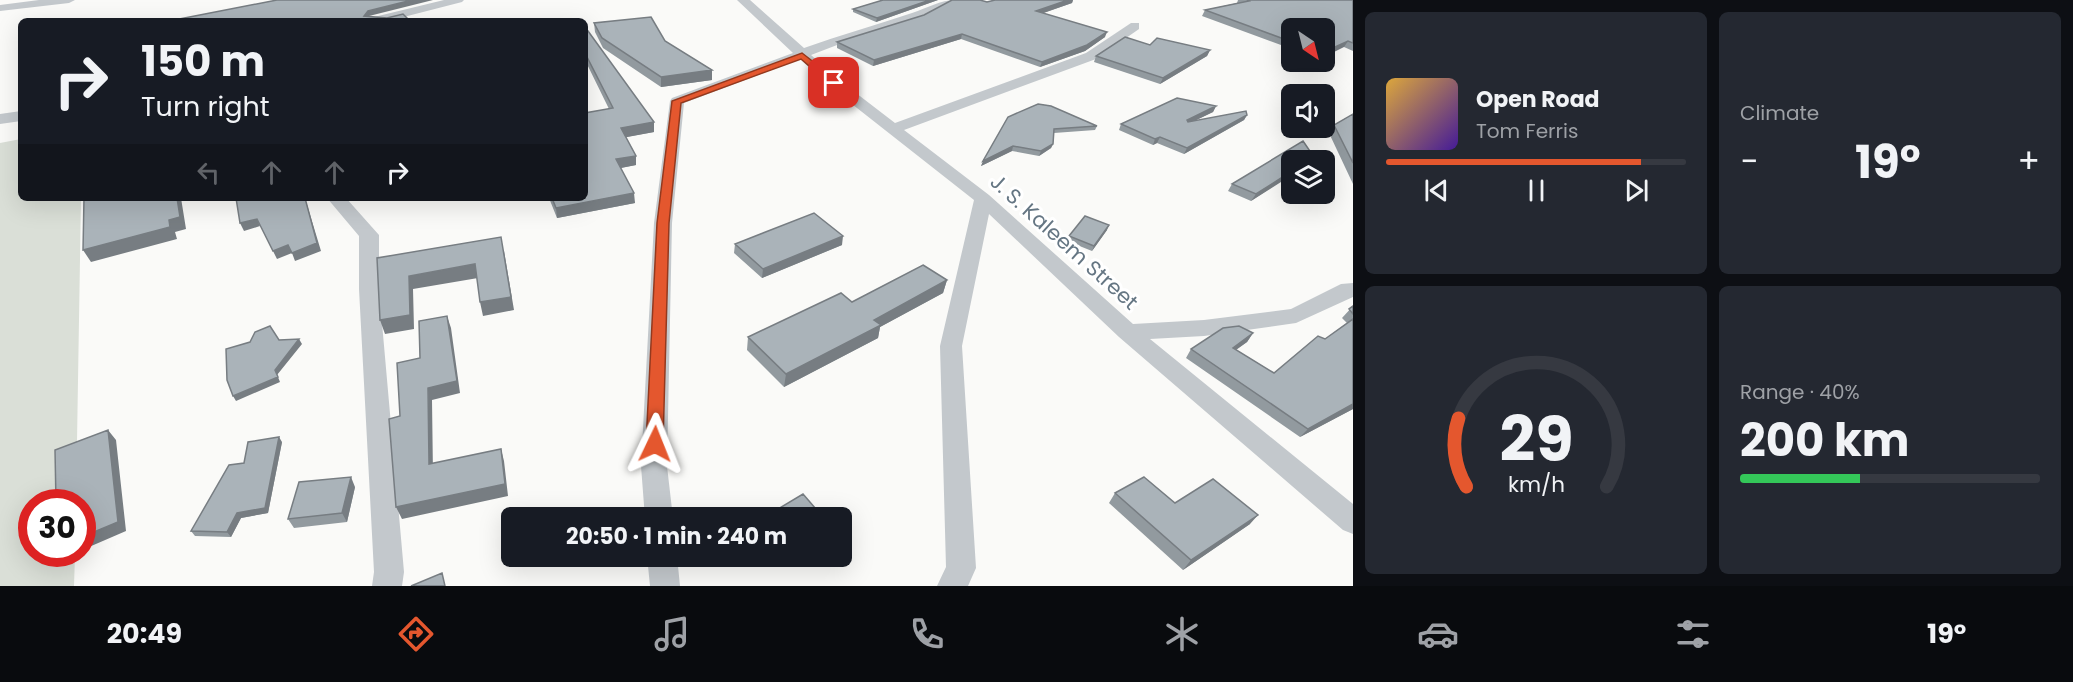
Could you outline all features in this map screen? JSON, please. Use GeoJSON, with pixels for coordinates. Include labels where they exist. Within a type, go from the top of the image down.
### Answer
{"type":"FeatureCollection","features":[{"type":"Feature","properties":{"kind":"street"},"geometry":{"type":"LineString","coordinates":[[0,8],[69,0]]}},
{"type":"Feature","properties":{"kind":"street"},"geometry":{"type":"LineString","coordinates":[[386,18],[458,0]]}},
{"type":"Feature","properties":{"kind":"street","name":"J. S. Kaleem Street"},"geometry":{"type":"LineString","coordinates":[[743,0],[802,55],[983,199],[1127,332],[1353,521]]}},
{"type":"Feature","properties":{"kind":"street"},"geometry":{"type":"LineString","coordinates":[[658,507],[654,466],[663,223],[677,101],[854,34],[918,15],[951,0]]}},
{"type":"Feature","properties":{"kind":"street"},"geometry":{"type":"LineString","coordinates":[[893,129],[1091,56],[1135,26]]}},
{"type":"Feature","properties":{"kind":"street"},"geometry":{"type":"LineString","coordinates":[[0,119],[18,116]]}},
{"type":"Feature","properties":{"kind":"street"},"geometry":{"type":"LineString","coordinates":[[952,586],[961,568],[951,346],[983,199]]}},
{"type":"Feature","properties":{"kind":"street"},"geometry":{"type":"LineString","coordinates":[[339,201],[369,235],[369,289],[384,480],[389,572],[387,586]]}},
{"type":"Feature","properties":{"kind":"street"},"geometry":{"type":"LineString","coordinates":[[1127,332],[1204,328],[1296,316],[1348,289],[1353,290]]}},
{"type":"Feature","properties":{"kind":"street"},"geometry":{"type":"LineString","coordinates":[[663,567],[665,586]]}},
{"type":"Feature","properties":{"kind":"shaded area"},"geometry":{"type":"Polygon","coordinates":[[[18,140],[18,201],[81,201],[76,489],[18,489],[18,567],[75,567],[74,586],[0,586],[0,143],[18,140]]]}},
{"type":"Feature","properties":{"kind":"building"},"geometry":{"type":"Polygon","coordinates":[[[277,0],[412,0],[368,11],[364,16],[387,18],[184,18],[277,0]]]}},
{"type":"Feature","properties":{"kind":"building"},"geometry":{"type":"Polygon","coordinates":[[[883,0],[930,0],[877,18],[853,9],[883,0]]]}},
{"type":"Feature","properties":{"kind":"building"},"geometry":{"type":"Polygon","coordinates":[[[952,0],[987,2],[995,0],[1068,0],[1036,11],[1107,32],[1087,45],[1042,62],[962,34],[874,60],[837,42],[924,15],[952,0]]]}},
{"type":"Feature","properties":{"kind":"building"},"geometry":{"type":"Polygon","coordinates":[[[1247,0],[1353,0],[1353,43],[1348,41],[1335,47],[1335,18],[1281,18],[1281,38],[1205,10],[1249,1],[1247,0]]]}},
{"type":"Feature","properties":{"kind":"building"},"geometry":{"type":"Polygon","coordinates":[[[403,14],[407,18],[387,18],[403,14]]]}},
{"type":"Feature","properties":{"kind":"building"},"geometry":{"type":"Polygon","coordinates":[[[651,17],[665,41],[712,70],[661,77],[602,38],[594,23],[651,17]]]}},
{"type":"Feature","properties":{"kind":"building"},"geometry":{"type":"Polygon","coordinates":[[[588,31],[654,122],[621,128],[636,156],[616,159],[634,193],[556,208],[553,201],[588,201],[588,112],[613,108],[588,59],[588,31]]]}},
{"type":"Feature","properties":{"kind":"building"},"geometry":{"type":"Polygon","coordinates":[[[1125,37],[1150,45],[1157,38],[1210,50],[1163,78],[1096,56],[1125,37]]]}},
{"type":"Feature","properties":{"kind":"building"},"geometry":{"type":"Polygon","coordinates":[[[1177,98],[1216,106],[1187,120],[1188,122],[1246,111],[1247,115],[1187,148],[1160,137],[1155,139],[1121,124],[1177,98]]]}},
{"type":"Feature","properties":{"kind":"building"},"geometry":{"type":"Polygon","coordinates":[[[1038,104],[1051,106],[1097,126],[1054,129],[1053,144],[1041,151],[1013,146],[983,161],[1008,117],[1038,104]]]}},
{"type":"Feature","properties":{"kind":"building"},"geometry":{"type":"Polygon","coordinates":[[[1353,114],[1353,163],[1335,127],[1335,124],[1353,114]]]}},
{"type":"Feature","properties":{"kind":"building"},"geometry":{"type":"Polygon","coordinates":[[[1303,141],[1309,150],[1288,150],[1303,141]]]}},
{"type":"Feature","properties":{"kind":"building"},"geometry":{"type":"Polygon","coordinates":[[[1281,154],[1281,178],[1256,194],[1232,184],[1281,154]]]}},
{"type":"Feature","properties":{"kind":"building"},"geometry":{"type":"Polygon","coordinates":[[[84,201],[177,201],[180,217],[169,220],[170,227],[83,250],[84,201]]]}},
{"type":"Feature","properties":{"kind":"building"},"geometry":{"type":"Polygon","coordinates":[[[236,201],[306,201],[317,243],[292,253],[288,245],[273,251],[257,219],[240,223],[236,201]]]}},
{"type":"Feature","properties":{"kind":"building"},"geometry":{"type":"Polygon","coordinates":[[[814,213],[843,236],[763,269],[735,244],[814,213]]]}},
{"type":"Feature","properties":{"kind":"building"},"geometry":{"type":"Polygon","coordinates":[[[1085,216],[1109,225],[1094,246],[1069,236],[1085,216]]]}},
{"type":"Feature","properties":{"kind":"building"},"geometry":{"type":"Polygon","coordinates":[[[501,237],[511,297],[480,302],[475,264],[409,276],[410,315],[380,320],[377,258],[501,237]]]}},
{"type":"Feature","properties":{"kind":"building"},"geometry":{"type":"Polygon","coordinates":[[[923,265],[947,280],[874,320],[881,325],[786,374],[748,337],[841,293],[852,302],[923,265]]]}},
{"type":"Feature","properties":{"kind":"building"},"geometry":{"type":"Polygon","coordinates":[[[447,316],[457,381],[428,388],[429,464],[501,449],[505,484],[396,507],[389,419],[400,416],[397,363],[420,358],[419,321],[447,316]]]}},
{"type":"Feature","properties":{"kind":"building"},"geometry":{"type":"Polygon","coordinates":[[[1353,319],[1353,404],[1308,429],[1191,349],[1223,328],[1239,326],[1253,333],[1233,348],[1274,373],[1318,336],[1325,339],[1353,319]]]}},
{"type":"Feature","properties":{"kind":"building"},"geometry":{"type":"Polygon","coordinates":[[[270,326],[279,340],[299,339],[275,370],[278,377],[233,396],[227,380],[226,349],[250,342],[255,332],[270,326]]]}},
{"type":"Feature","properties":{"kind":"building"},"geometry":{"type":"Polygon","coordinates":[[[108,430],[118,522],[96,531],[96,489],[56,489],[55,450],[108,430]]]}},
{"type":"Feature","properties":{"kind":"building"},"geometry":{"type":"Polygon","coordinates":[[[279,437],[265,508],[237,513],[227,532],[191,531],[229,465],[244,463],[248,442],[279,437]]]}},
{"type":"Feature","properties":{"kind":"building"},"geometry":{"type":"Polygon","coordinates":[[[351,477],[342,513],[288,519],[299,482],[351,477]]]}},
{"type":"Feature","properties":{"kind":"building"},"geometry":{"type":"Polygon","coordinates":[[[1144,477],[1175,503],[1213,479],[1258,515],[1191,560],[1115,493],[1144,477]]]}},
{"type":"Feature","properties":{"kind":"building"},"geometry":{"type":"Polygon","coordinates":[[[803,494],[814,507],[781,507],[803,494]]]}},
{"type":"Feature","properties":{"kind":"building"},"geometry":{"type":"Polygon","coordinates":[[[442,573],[445,586],[411,586],[442,573]]]}},
{"type":"Feature","properties":{"kind":"route"},"geometry":{"type":"LineString","coordinates":[[655,444],[663,223],[677,101],[802,55],[834,83]]}}]}
